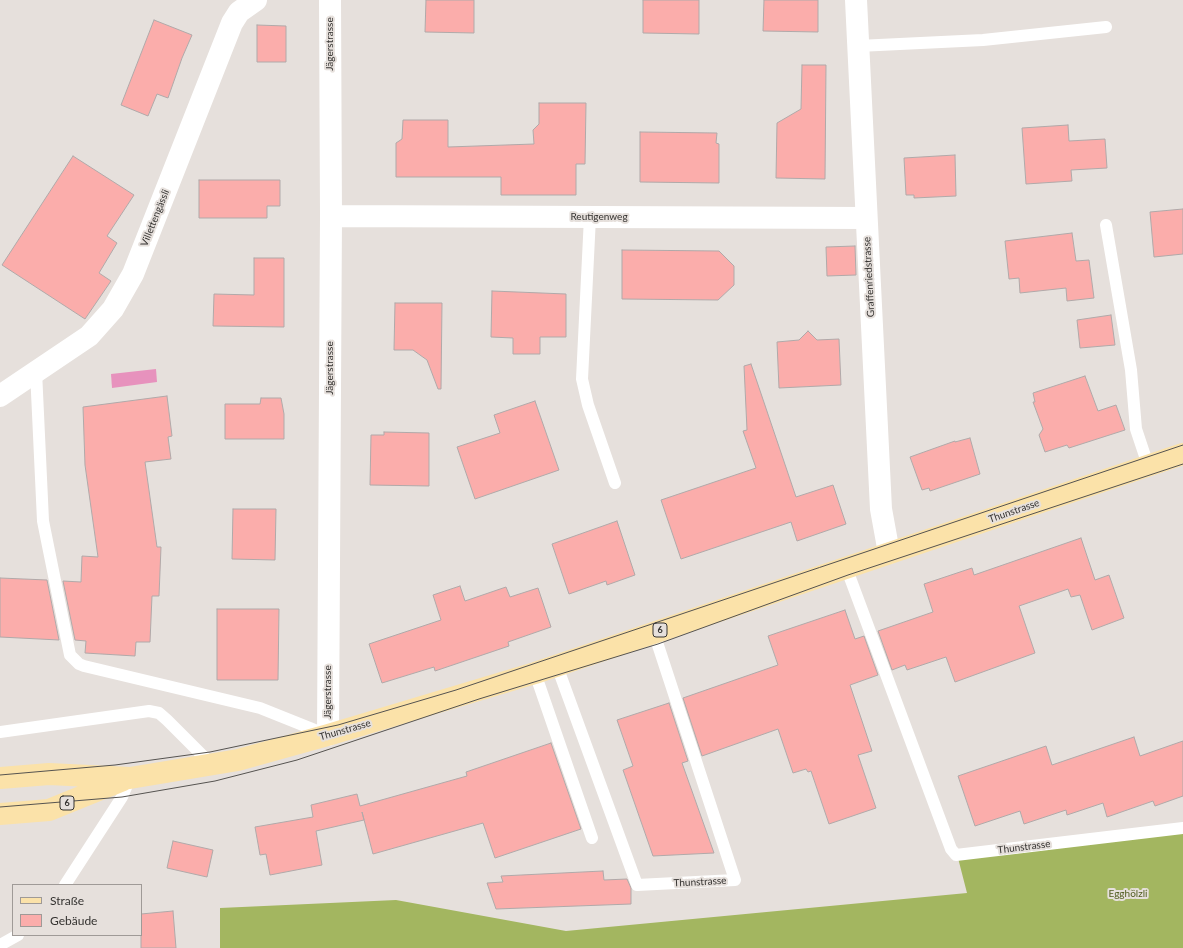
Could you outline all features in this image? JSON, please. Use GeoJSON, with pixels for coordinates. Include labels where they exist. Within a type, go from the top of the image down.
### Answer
{"type":"FeatureCollection","features":[{"type":"Feature","properties":{"kind":"main road","name":"Thunstrasse"},"geometry":{"type":"LineString","coordinates":[[0,778],[49,774],[130,778],[238,760],[328,735],[557,666],[1183,454]]}},
{"type":"Feature","properties":{"kind":"main road","name":"Thunstrasse"},"geometry":{"type":"LineString","coordinates":[[0,814],[49,810],[130,778]]}},
{"type":"Feature","properties":{"kind":"street","name":"Villettengässli"},"geometry":{"type":"LineString","coordinates":[[0,396],[89,336],[112,309],[133,274],[232,22],[240,12],[256,0]]}},
{"type":"Feature","properties":{"kind":"street","name":"Jägerstrasse"},"geometry":{"type":"LineString","coordinates":[[328,735],[331,216],[330,0]]}},
{"type":"Feature","properties":{"kind":"street","name":"Graffenriedstrasse"},"geometry":{"type":"LineString","coordinates":[[856,0],[881,508],[889,553]]}},
{"type":"Feature","properties":{"kind":"street","name":"Reutigenweg"},"geometry":{"type":"LineString","coordinates":[[331,216],[866,218]]}},
{"type":"Feature","properties":{"kind":"lane"},"geometry":{"type":"LineString","coordinates":[[858,46],[983,40],[1106,27]]}},
{"type":"Feature","properties":{"kind":"lane"},"geometry":{"type":"LineString","coordinates":[[590,217],[582,379],[588,405],[616,483]]}},
{"type":"Feature","properties":{"kind":"lane"},"geometry":{"type":"LineString","coordinates":[[1106,225],[1131,370],[1136,429],[1148,465]]}},
{"type":"Feature","properties":{"kind":"lane"},"geometry":{"type":"LineString","coordinates":[[36,371],[43,521],[70,655],[79,664],[84,666],[260,708],[328,735]]}},
{"type":"Feature","properties":{"kind":"lane","name":"Thunstrasse"},"geometry":{"type":"LineString","coordinates":[[846,568],[951,849],[956,855],[1183,828]]}},
{"type":"Feature","properties":{"kind":"lane","name":"Thunstrasse"},"geometry":{"type":"LineString","coordinates":[[557,666],[637,885],[735,880],[654,632]]}},
{"type":"Feature","properties":{"kind":"lane"},"geometry":{"type":"LineString","coordinates":[[535,673],[592,838]]}},
{"type":"Feature","properties":{"kind":"lane"},"geometry":{"type":"LineString","coordinates":[[0,732],[149,711],[159,713],[168,720],[212,765]]}},
{"type":"Feature","properties":{"kind":"lane"},"geometry":{"type":"LineString","coordinates":[[67,884],[122,797],[130,778]]}},
{"type":"Feature","properties":{"kind":"lane"},"geometry":{"type":"LineString","coordinates":[[0,945],[16,936]]}},
{"type":"Feature","properties":{"kind":"green space","name":"Egghölzli"},"geometry":{"type":"Polygon","coordinates":[[[1183,833],[1183,948],[220,948],[220,908],[396,900],[566,931],[967,893],[958,858],[1183,833]]]}},
{"type":"Feature","properties":{"kind":"shaded area"},"geometry":{"type":"Polygon","coordinates":[[[156,369],[157,382],[112,388],[111,374],[156,369]]]}},
{"type":"Feature","properties":{"kind":"building"},"geometry":{"type":"Polygon","coordinates":[[[426,0],[474,0],[474,33],[425,32],[426,0]]]}},
{"type":"Feature","properties":{"kind":"building"},"geometry":{"type":"Polygon","coordinates":[[[643,0],[699,0],[699,34],[643,33],[643,0]]]}},
{"type":"Feature","properties":{"kind":"building"},"geometry":{"type":"Polygon","coordinates":[[[764,0],[818,0],[818,32],[763,31],[764,0]]]}},
{"type":"Feature","properties":{"kind":"building"},"geometry":{"type":"Polygon","coordinates":[[[154,20],[192,35],[168,98],[157,94],[148,116],[121,105],[154,20]]]}},
{"type":"Feature","properties":{"kind":"building"},"geometry":{"type":"Polygon","coordinates":[[[257,25],[286,26],[286,62],[257,62],[257,25]]]}},
{"type":"Feature","properties":{"kind":"building"},"geometry":{"type":"Polygon","coordinates":[[[802,65],[826,65],[825,179],[776,178],[777,123],[801,109],[802,65]]]}},
{"type":"Feature","properties":{"kind":"building"},"geometry":{"type":"Polygon","coordinates":[[[539,103],[586,103],[585,164],[576,164],[576,195],[501,195],[501,177],[396,177],[396,143],[402,139],[403,120],[448,120],[448,147],[534,144],[533,130],[539,124],[539,103]]]}},
{"type":"Feature","properties":{"kind":"building"},"geometry":{"type":"Polygon","coordinates":[[[1068,125],[1069,141],[1105,139],[1107,168],[1071,170],[1072,181],[1026,184],[1022,128],[1068,125]]]}},
{"type":"Feature","properties":{"kind":"building"},"geometry":{"type":"Polygon","coordinates":[[[640,132],[717,133],[716,143],[719,144],[719,183],[640,182],[640,132]]]}},
{"type":"Feature","properties":{"kind":"building"},"geometry":{"type":"Polygon","coordinates":[[[955,155],[956,196],[914,198],[914,195],[906,195],[904,158],[955,155]]]}},
{"type":"Feature","properties":{"kind":"building"},"geometry":{"type":"Polygon","coordinates":[[[73,156],[134,195],[107,236],[117,243],[99,273],[111,281],[85,319],[2,265],[73,156]]]}},
{"type":"Feature","properties":{"kind":"building"},"geometry":{"type":"Polygon","coordinates":[[[199,180],[280,180],[280,206],[267,206],[267,218],[199,218],[199,180]]]}},
{"type":"Feature","properties":{"kind":"building"},"geometry":{"type":"Polygon","coordinates":[[[1183,209],[1183,254],[1154,257],[1150,212],[1183,209]]]}},
{"type":"Feature","properties":{"kind":"building"},"geometry":{"type":"Polygon","coordinates":[[[1072,233],[1076,261],[1089,260],[1094,298],[1067,301],[1066,288],[1020,293],[1019,278],[1009,279],[1005,241],[1072,233]]]}},
{"type":"Feature","properties":{"kind":"building"},"geometry":{"type":"Polygon","coordinates":[[[855,246],[856,275],[827,276],[826,247],[855,246]]]}},
{"type":"Feature","properties":{"kind":"building"},"geometry":{"type":"Polygon","coordinates":[[[622,250],[719,251],[734,266],[734,285],[718,300],[622,299],[622,250]]]}},
{"type":"Feature","properties":{"kind":"building"},"geometry":{"type":"Polygon","coordinates":[[[254,258],[284,258],[284,327],[213,326],[214,294],[254,295],[254,258]]]}},
{"type":"Feature","properties":{"kind":"building"},"geometry":{"type":"Polygon","coordinates":[[[492,291],[566,294],[566,337],[540,337],[540,354],[513,354],[513,338],[491,337],[492,291]]]}},
{"type":"Feature","properties":{"kind":"building"},"geometry":{"type":"Polygon","coordinates":[[[395,303],[442,303],[441,389],[438,389],[427,360],[413,350],[394,350],[395,303]]]}},
{"type":"Feature","properties":{"kind":"building"},"geometry":{"type":"Polygon","coordinates":[[[1111,315],[1115,345],[1080,348],[1077,320],[1111,315]]]}},
{"type":"Feature","properties":{"kind":"building"},"geometry":{"type":"Polygon","coordinates":[[[808,331],[817,340],[839,339],[841,385],[779,388],[777,342],[799,340],[808,331]]]}},
{"type":"Feature","properties":{"kind":"building"},"geometry":{"type":"Polygon","coordinates":[[[751,364],[796,497],[833,485],[846,524],[797,541],[791,522],[681,559],[661,500],[756,468],[743,431],[747,430],[744,366],[751,364]]]}},
{"type":"Feature","properties":{"kind":"building"},"geometry":{"type":"Polygon","coordinates":[[[1085,376],[1098,411],[1116,405],[1125,430],[1069,448],[1067,445],[1045,452],[1039,435],[1043,429],[1033,402],[1035,402],[1033,393],[1085,376]]]}},
{"type":"Feature","properties":{"kind":"building"},"geometry":{"type":"Polygon","coordinates":[[[167,396],[172,436],[168,437],[171,459],[145,462],[157,547],[161,547],[159,596],[152,596],[150,642],[136,642],[135,656],[85,653],[86,641],[75,640],[63,581],[81,582],[82,556],[98,557],[85,465],[83,407],[167,396]]]}},
{"type":"Feature","properties":{"kind":"building"},"geometry":{"type":"Polygon","coordinates":[[[261,398],[281,398],[284,414],[284,439],[225,439],[225,404],[260,404],[261,398]]]}},
{"type":"Feature","properties":{"kind":"building"},"geometry":{"type":"Polygon","coordinates":[[[535,401],[559,470],[475,499],[457,447],[500,433],[494,415],[535,401]]]}},
{"type":"Feature","properties":{"kind":"building"},"geometry":{"type":"Polygon","coordinates":[[[384,432],[429,433],[429,486],[370,485],[371,435],[384,435],[384,432]]]}},
{"type":"Feature","properties":{"kind":"building"},"geometry":{"type":"Polygon","coordinates":[[[970,438],[980,474],[930,491],[929,488],[922,490],[910,457],[955,441],[970,438]]]}},
{"type":"Feature","properties":{"kind":"building"},"geometry":{"type":"Polygon","coordinates":[[[233,509],[276,509],[275,560],[232,559],[233,509]]]}},
{"type":"Feature","properties":{"kind":"building"},"geometry":{"type":"Polygon","coordinates":[[[617,521],[635,575],[607,585],[606,581],[569,594],[552,544],[617,521]]]}},
{"type":"Feature","properties":{"kind":"building"},"geometry":{"type":"Polygon","coordinates":[[[1081,538],[1095,580],[1109,575],[1124,618],[1092,630],[1080,595],[1071,597],[1068,589],[1019,606],[1035,653],[955,682],[946,657],[907,670],[905,665],[892,670],[878,631],[933,612],[924,584],[972,568],[974,575],[1081,538]]]}},
{"type":"Feature","properties":{"kind":"building"},"geometry":{"type":"Polygon","coordinates":[[[0,578],[47,580],[59,640],[0,637],[0,578]]]}},
{"type":"Feature","properties":{"kind":"building"},"geometry":{"type":"Polygon","coordinates":[[[460,586],[465,601],[506,587],[510,597],[538,588],[551,627],[508,642],[509,646],[435,671],[434,667],[382,683],[369,644],[441,620],[433,595],[460,586]]]}},
{"type":"Feature","properties":{"kind":"building"},"geometry":{"type":"Polygon","coordinates":[[[217,609],[279,609],[278,680],[217,680],[217,609]]]}},
{"type":"Feature","properties":{"kind":"building"},"geometry":{"type":"Polygon","coordinates":[[[845,610],[855,639],[864,636],[878,675],[850,685],[872,751],[858,755],[876,808],[829,824],[811,771],[808,772],[806,769],[793,773],[778,729],[702,756],[683,698],[778,665],[768,636],[845,610]]]}},
{"type":"Feature","properties":{"kind":"building"},"geometry":{"type":"Polygon","coordinates":[[[669,703],[688,761],[682,763],[714,853],[653,856],[623,770],[633,766],[617,720],[669,703]]]}},
{"type":"Feature","properties":{"kind":"building"},"geometry":{"type":"Polygon","coordinates":[[[1134,737],[1140,756],[1183,741],[1183,796],[1155,806],[1153,801],[1107,817],[1103,803],[1067,815],[1066,810],[1024,824],[1020,811],[975,826],[958,776],[1046,746],[1052,765],[1134,737]]]}},
{"type":"Feature","properties":{"kind":"building"},"geometry":{"type":"Polygon","coordinates":[[[551,743],[581,829],[495,858],[483,823],[373,854],[362,812],[364,820],[316,831],[322,865],[270,875],[266,854],[260,855],[255,827],[313,817],[311,805],[357,794],[360,806],[467,776],[466,772],[551,743]]]}},
{"type":"Feature","properties":{"kind":"building"},"geometry":{"type":"Polygon","coordinates":[[[173,841],[213,850],[207,877],[167,868],[173,841]]]}},
{"type":"Feature","properties":{"kind":"building"},"geometry":{"type":"Polygon","coordinates":[[[603,871],[604,880],[627,879],[631,888],[631,904],[496,909],[487,883],[503,882],[501,876],[603,871]]]}},
{"type":"Feature","properties":{"kind":"building"},"geometry":{"type":"Polygon","coordinates":[[[173,911],[176,948],[141,948],[142,914],[173,911]]]}},
{"type":"Feature","properties":{"kind":"tram line"},"geometry":{"type":"LineString","coordinates":[[0,775],[115,765],[210,752],[338,725],[456,690],[1183,445]]}},
{"type":"Feature","properties":{"kind":"tram line"},"geometry":{"type":"LineString","coordinates":[[0,807],[122,797],[215,781],[297,760],[479,699],[658,644],[848,575],[1183,464]]}}]}
